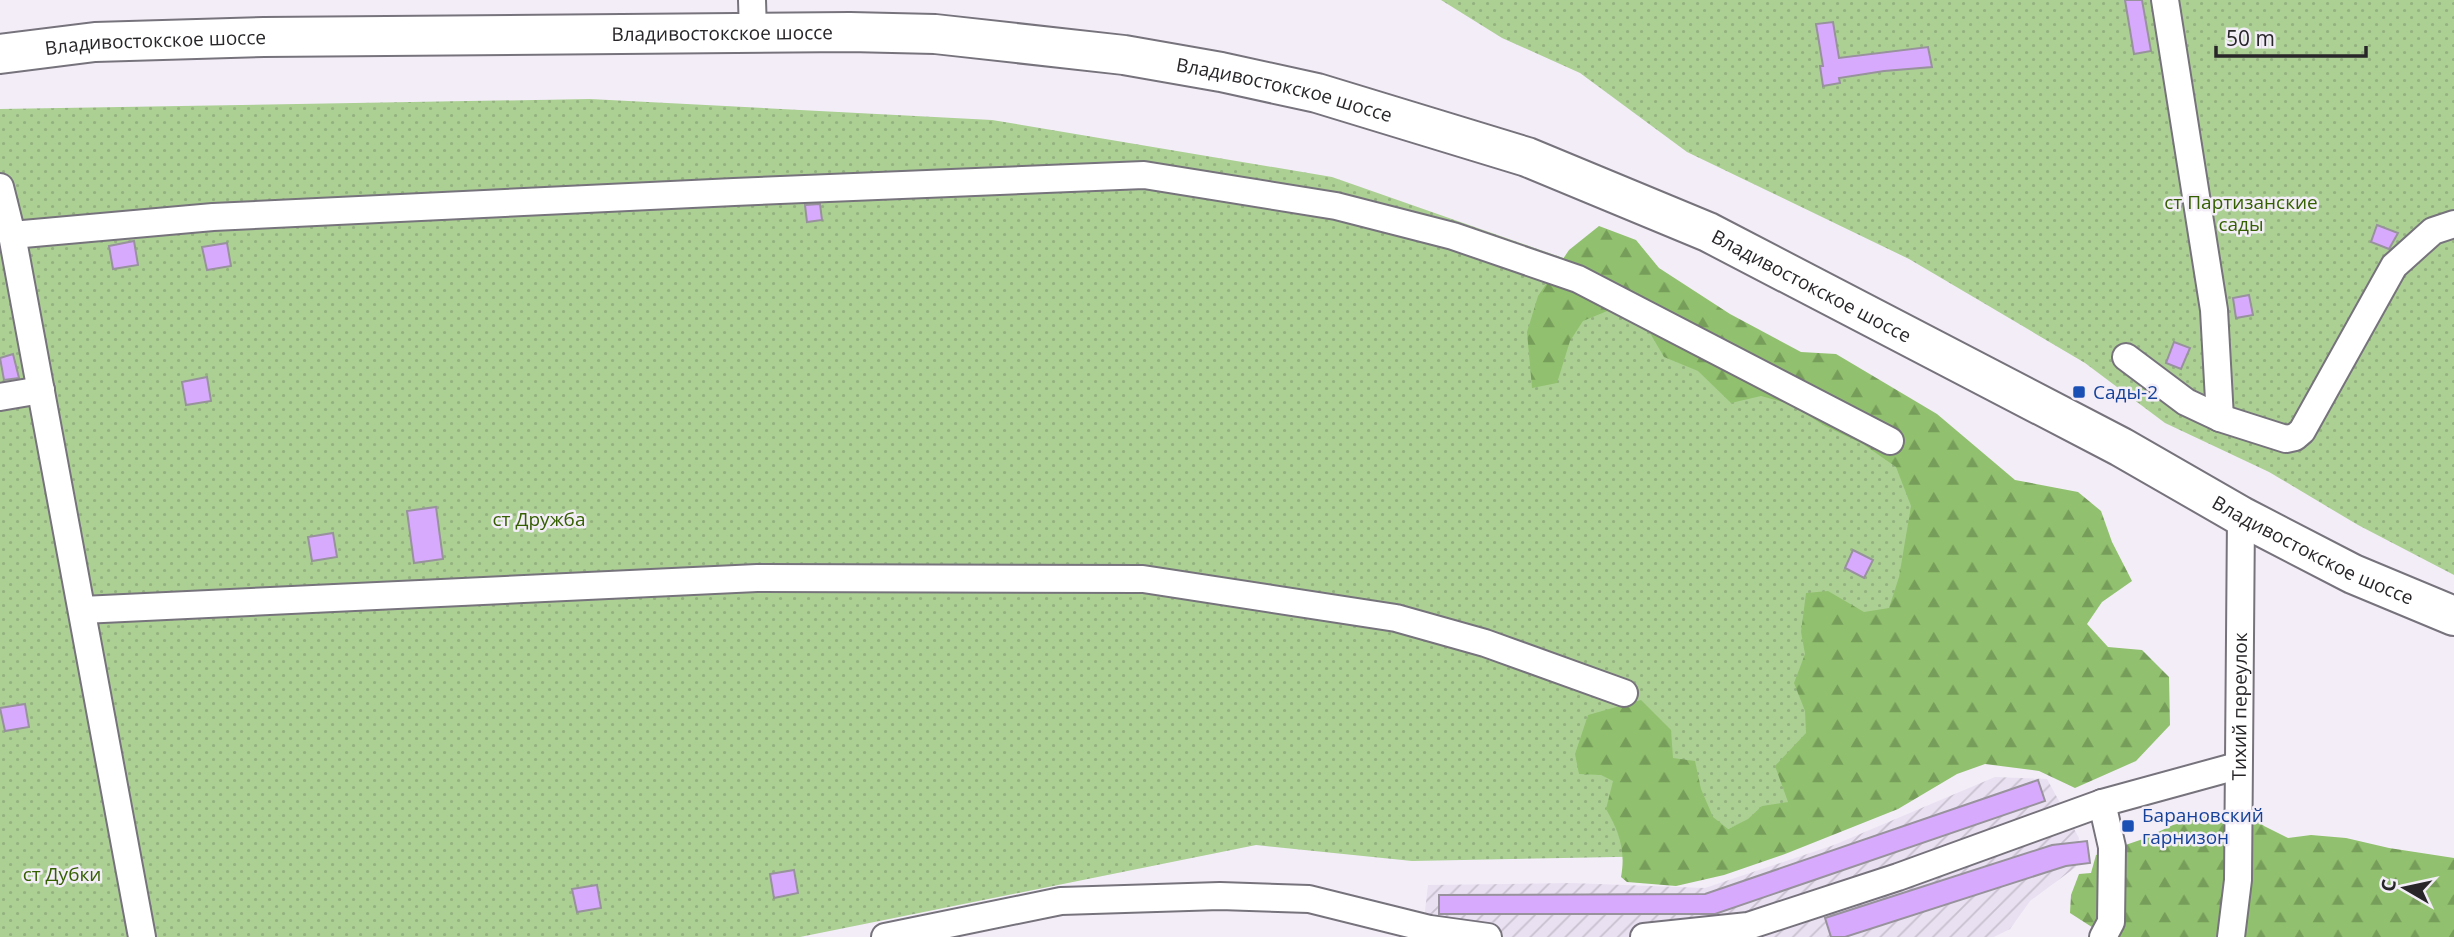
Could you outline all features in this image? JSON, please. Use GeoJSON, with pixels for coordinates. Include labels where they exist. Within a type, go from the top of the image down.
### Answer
{"type":"FeatureCollection","features":[{"type":"Feature","properties":{"kind":"highway","name":"Владивостокское шоссе"},"geometry":{"type":"LineString","coordinates":[[0,54],[95,42],[752,16],[1136,57],[1317,93],[1527,157],[1708,232],[2121,447],[2241,516],[2353,574],[2454,616]]}},
{"type":"Feature","properties":{"kind":"street"},"geometry":{"type":"LineString","coordinates":[[2165,0],[2214,310],[2220,418]]}},
{"type":"Feature","properties":{"kind":"street"},"geometry":{"type":"LineString","coordinates":[[12,235],[213,217],[1144,174],[1336,206],[1452,236],[1578,279],[1890,441]]}},
{"type":"Feature","properties":{"kind":"street"},"geometry":{"type":"LineString","coordinates":[[0,187],[12,235],[142,937]]}},
{"type":"Feature","properties":{"kind":"street"},"geometry":{"type":"LineString","coordinates":[[2126,357],[2186,402],[2220,418],[2286,439],[2295,437],[2302,431],[2394,266],[2433,231],[2454,224]]}},
{"type":"Feature","properties":{"kind":"street"},"geometry":{"type":"LineString","coordinates":[[0,397],[41,390]]}},
{"type":"Feature","properties":{"kind":"street","name":"Тихий переулок"},"geometry":{"type":"LineString","coordinates":[[2231,937],[2238,880],[2241,516]]}},
{"type":"Feature","properties":{"kind":"street"},"geometry":{"type":"LineString","coordinates":[[82,610],[757,578],[1143,579],[1396,618],[1485,643],[1624,693]]}},
{"type":"Feature","properties":{"kind":"street"},"geometry":{"type":"LineString","coordinates":[[1644,937],[1748,926],[1898,877],[2102,803],[2237,765]]}},
{"type":"Feature","properties":{"kind":"street"},"geometry":{"type":"LineString","coordinates":[[2102,803],[2112,848],[2111,922],[2103,937]]}},
{"type":"Feature","properties":{"kind":"street"},"geometry":{"type":"LineString","coordinates":[[885,937],[1061,901],[1220,895],[1309,900],[1430,929],[1488,937]]}},
{"type":"Feature","properties":{"kind":"shaded area"},"geometry":{"type":"Polygon","coordinates":[[[1995,777],[2047,779],[2079,838],[2076,867],[2030,901],[2010,929],[1994,937],[1422,937],[1428,885],[1571,883],[1705,888],[1834,845],[1995,777]]]}},
{"type":"Feature","properties":{"kind":"green space","name":"ст Партизанские сады"},"geometry":{"type":"Polygon","coordinates":[[[1441,0],[2454,0],[2454,575],[2358,525],[2269,472],[2165,423],[2085,363],[1909,259],[1687,152],[1580,73],[1502,38],[1441,0]]]}},
{"type":"Feature","properties":{"kind":"green space","name":"ст Дружба"},"geometry":{"type":"Polygon","coordinates":[[[590,99],[992,120],[1332,177],[1612,275],[1980,464],[1945,732],[1668,856],[1412,861],[1256,845],[800,937],[0,937],[0,109],[590,99]]]}},
{"type":"Feature","properties":{"kind":"green space"},"geometry":{"type":"Polygon","coordinates":[[[1599,226],[1636,240],[1659,268],[1730,314],[1801,352],[1836,354],[1937,414],[2015,480],[2078,492],[2101,511],[2112,542],[2132,581],[2102,602],[2087,624],[2108,647],[2142,650],[2169,677],[2170,725],[2136,761],[2075,788],[2039,771],[1985,764],[1957,774],[1898,809],[1724,875],[1676,886],[1627,882],[1621,877],[1623,858],[1620,842],[1606,809],[1613,781],[1601,775],[1579,774],[1575,754],[1588,715],[1641,700],[1671,730],[1673,758],[1695,761],[1701,789],[1713,817],[1728,829],[1748,819],[1762,806],[1788,802],[1775,766],[1806,733],[1805,711],[1794,683],[1805,654],[1801,632],[1806,593],[1828,591],[1864,612],[1889,608],[1899,577],[1911,506],[1896,467],[1863,444],[1825,426],[1790,404],[1761,396],[1731,403],[1698,371],[1664,357],[1647,328],[1612,309],[1583,321],[1570,341],[1557,383],[1532,388],[1527,332],[1538,296],[1569,250],[1599,226]]]}},
{"type":"Feature","properties":{"kind":"green space"},"geometry":{"type":"Polygon","coordinates":[[[2241,807],[2264,826],[2288,838],[2311,835],[2346,838],[2454,858],[2454,937],[2100,937],[2098,931],[2070,913],[2071,895],[2079,874],[2091,873],[2096,855],[2143,839],[2173,825],[2241,807]]]}},
{"type":"Feature","properties":{"kind":"building"},"geometry":{"type":"Polygon","coordinates":[[[2125,0],[2142,0],[2151,51],[2134,54],[2125,0]]]}},
{"type":"Feature","properties":{"kind":"building"},"geometry":{"type":"Polygon","coordinates":[[[1833,22],[1839,58],[1928,47],[1932,67],[1839,78],[1840,83],[1823,86],[1820,66],[1823,66],[1816,24],[1833,22]]]}},
{"type":"Feature","properties":{"kind":"building"},"geometry":{"type":"Polygon","coordinates":[[[820,204],[822,220],[807,222],[805,205],[820,204]]]}},
{"type":"Feature","properties":{"kind":"building"},"geometry":{"type":"Polygon","coordinates":[[[2377,225],[2398,233],[2389,249],[2371,242],[2377,225]]]}},
{"type":"Feature","properties":{"kind":"building"},"geometry":{"type":"Polygon","coordinates":[[[134,241],[138,265],[113,269],[109,246],[134,241]]]}},
{"type":"Feature","properties":{"kind":"building"},"geometry":{"type":"Polygon","coordinates":[[[227,243],[231,266],[207,270],[202,247],[227,243]]]}},
{"type":"Feature","properties":{"kind":"building"},"geometry":{"type":"Polygon","coordinates":[[[2249,295],[2253,315],[2236,318],[2233,298],[2249,295]]]}},
{"type":"Feature","properties":{"kind":"building"},"geometry":{"type":"Polygon","coordinates":[[[2174,342],[2190,348],[2181,369],[2166,363],[2174,342]]]}},
{"type":"Feature","properties":{"kind":"building"},"geometry":{"type":"Polygon","coordinates":[[[13,354],[19,378],[4,380],[0,358],[13,354]]]}},
{"type":"Feature","properties":{"kind":"building"},"geometry":{"type":"Polygon","coordinates":[[[207,377],[211,401],[186,405],[182,382],[207,377]]]}},
{"type":"Feature","properties":{"kind":"building"},"geometry":{"type":"Polygon","coordinates":[[[436,507],[443,559],[414,563],[407,511],[436,507]]]}},
{"type":"Feature","properties":{"kind":"building"},"geometry":{"type":"Polygon","coordinates":[[[333,533],[337,557],[312,561],[308,537],[333,533]]]}},
{"type":"Feature","properties":{"kind":"building"},"geometry":{"type":"Polygon","coordinates":[[[1853,550],[1873,560],[1864,578],[1845,568],[1853,550]]]}},
{"type":"Feature","properties":{"kind":"building"},"geometry":{"type":"Polygon","coordinates":[[[25,704],[29,727],[5,731],[0,708],[25,704]]]}},
{"type":"Feature","properties":{"kind":"building"},"geometry":{"type":"Polygon","coordinates":[[[2038,780],[2045,801],[1715,914],[1439,914],[1439,895],[1705,894],[2038,780]]]}},
{"type":"Feature","properties":{"kind":"building"},"geometry":{"type":"Polygon","coordinates":[[[2087,841],[2090,863],[2066,866],[1845,937],[1831,937],[1825,918],[2052,845],[2087,841]]]}},
{"type":"Feature","properties":{"kind":"building"},"geometry":{"type":"Polygon","coordinates":[[[794,870],[798,893],[774,898],[770,874],[794,870]]]}},
{"type":"Feature","properties":{"kind":"building"},"geometry":{"type":"Polygon","coordinates":[[[597,885],[601,908],[577,912],[572,889],[597,885]]]}},
{"type":"Feature","properties":{"kind":"place","name":"Сады-2"},"geometry":{"type":"Point","coordinates":[2079,392]}},
{"type":"Feature","properties":{"kind":"place","name":"Барановский гарнизон"},"geometry":{"type":"Point","coordinates":[2128,826]}},
{"type":"Feature","properties":{"kind":"park label","name":"ст Дубки"},"geometry":{"type":"Point","coordinates":[62,874]}}]}
